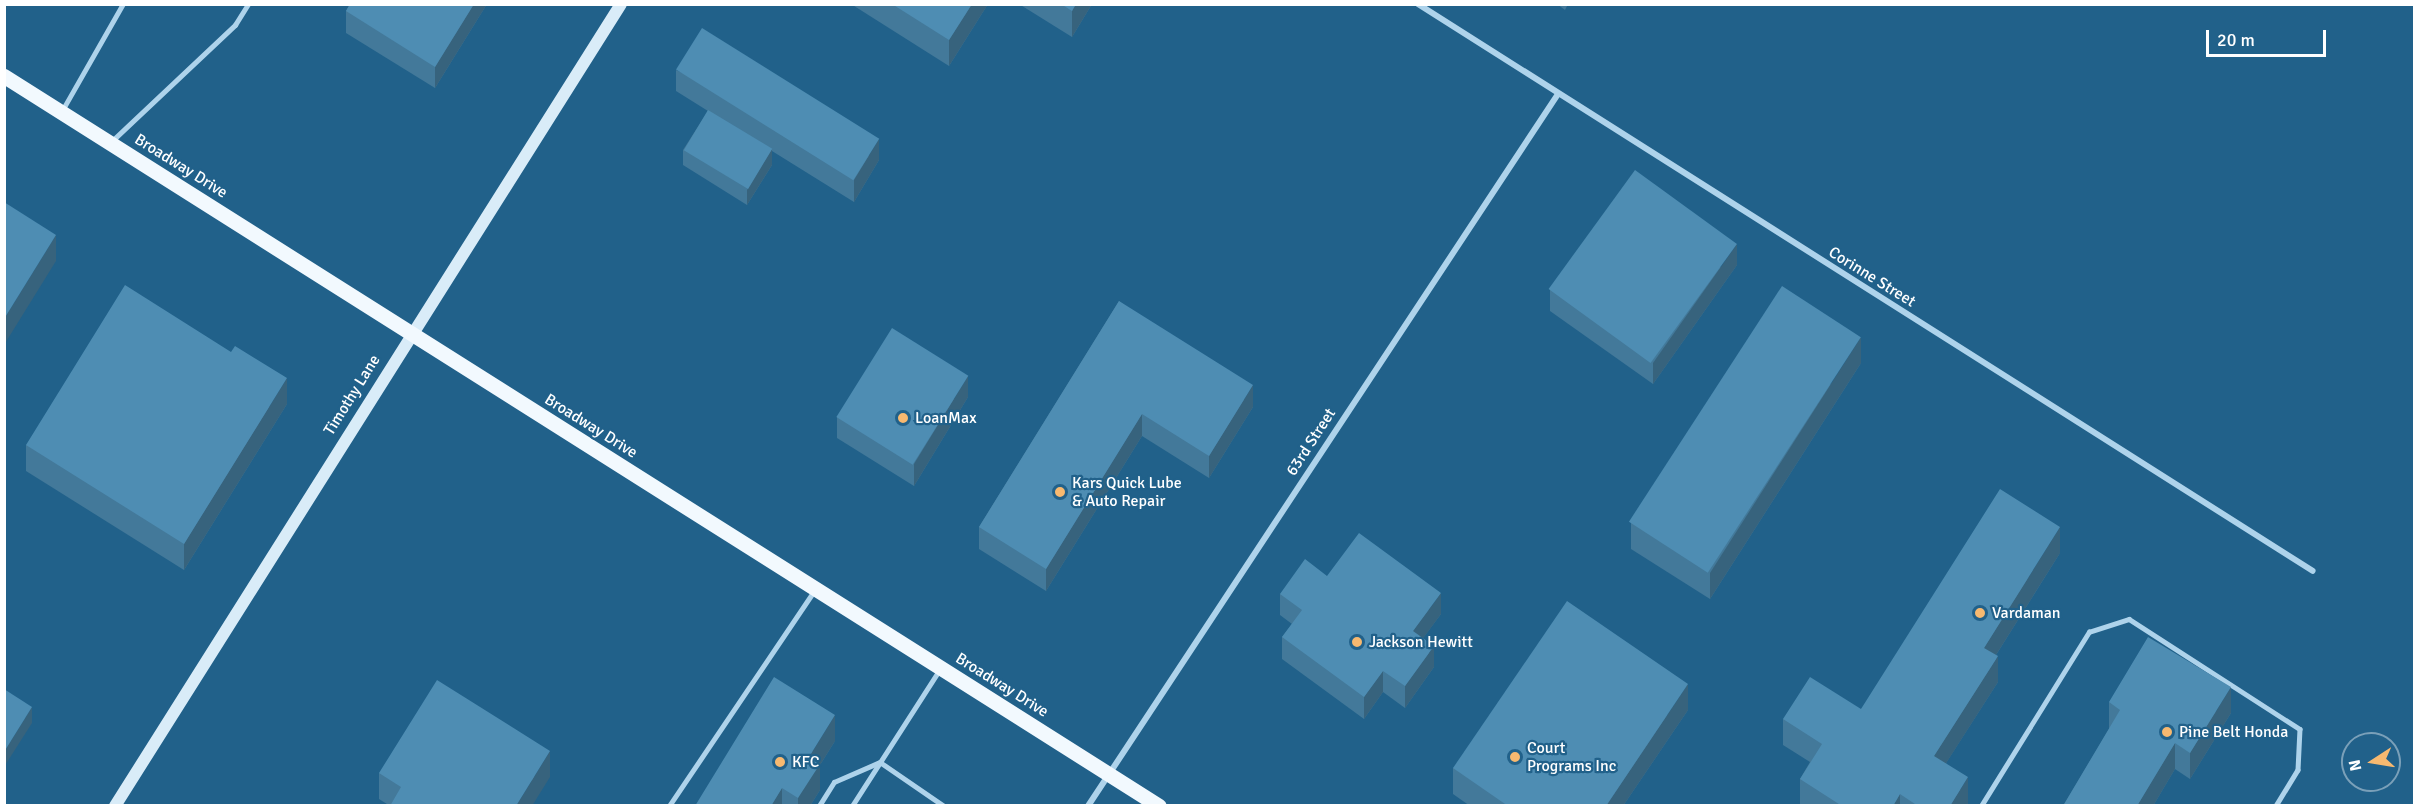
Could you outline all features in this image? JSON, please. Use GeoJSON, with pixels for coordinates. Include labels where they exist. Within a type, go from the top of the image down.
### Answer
{"type":"FeatureCollection","features":[{"type":"Feature","properties":{"kind":"main road","name":"Timothy Lane"},"geometry":{"type":"LineString","coordinates":[[115,806],[410,333],[621,4]]}},
{"type":"Feature","properties":{"kind":"main road","name":"Broadway Drive"},"geometry":{"type":"LineString","coordinates":[[4,76],[1159,806]]}},
{"type":"Feature","properties":{"kind":"street","name":"Corinne Street"},"geometry":{"type":"LineString","coordinates":[[1418,4],[2313,571]]}},
{"type":"Feature","properties":{"kind":"street","name":"63rd Street"},"geometry":{"type":"LineString","coordinates":[[1088,806],[1558,94]]}},
{"type":"Feature","properties":{"kind":"lane"},"geometry":{"type":"LineString","coordinates":[[61,112],[123,4]]}},
{"type":"Feature","properties":{"kind":"lane"},"geometry":{"type":"LineString","coordinates":[[110,143],[235,25],[248,4]]}},
{"type":"Feature","properties":{"kind":"lane"},"geometry":{"type":"LineString","coordinates":[[669,806],[815,589]]}},
{"type":"Feature","properties":{"kind":"lane"},"geometry":{"type":"LineString","coordinates":[[1981,806],[2089,632],[2130,620],[2300,729],[2298,770],[2276,806]]}},
{"type":"Feature","properties":{"kind":"lane"},"geometry":{"type":"LineString","coordinates":[[852,806],[941,668]]}},
{"type":"Feature","properties":{"kind":"lane"},"geometry":{"type":"LineString","coordinates":[[819,806],[834,782],[880,762]]}},
{"type":"Feature","properties":{"kind":"lane"},"geometry":{"type":"LineString","coordinates":[[880,762],[944,806]]}},
{"type":"Feature","properties":{"kind":"building"},"geometry":{"type":"Polygon","coordinates":[[[350,4],[474,4],[435,67],[346,11],[350,4]]]}},
{"type":"Feature","properties":{"kind":"building"},"geometry":{"type":"Polygon","coordinates":[[[892,4],[972,4],[949,40],[892,4]]]}},
{"type":"Feature","properties":{"kind":"building"},"geometry":{"type":"Polygon","coordinates":[[[1061,4],[1076,4],[1072,11],[1061,4]]]}},
{"type":"Feature","properties":{"kind":"building"},"geometry":{"type":"Polygon","coordinates":[[[702,28],[879,139],[853,180],[676,70],[702,28]]]}},
{"type":"Feature","properties":{"kind":"building"},"geometry":{"type":"Polygon","coordinates":[[[708,110],[772,149],[748,189],[684,150],[708,110]]]}},
{"type":"Feature","properties":{"kind":"building"},"geometry":{"type":"Polygon","coordinates":[[[1635,170],[1737,244],[1651,363],[1549,289],[1635,170]]]}},
{"type":"Feature","properties":{"kind":"building"},"geometry":{"type":"Polygon","coordinates":[[[4,202],[56,235],[4,319],[4,202]]]}},
{"type":"Feature","properties":{"kind":"building"},"geometry":{"type":"Polygon","coordinates":[[[125,285],[231,352],[235,346],[287,378],[184,544],[26,445],[125,285]]]}},
{"type":"Feature","properties":{"kind":"building"},"geometry":{"type":"Polygon","coordinates":[[[1782,286],[1861,337],[1708,573],[1629,522],[1782,286]]]}},
{"type":"Feature","properties":{"kind":"building"},"geometry":{"type":"Polygon","coordinates":[[[1119,301],[1253,385],[1209,456],[1142,414],[1046,569],[979,527],[1119,301]]]}},
{"type":"Feature","properties":{"kind":"building","name":"LoanMax"},"geometry":{"type":"Polygon","coordinates":[[[892,328],[968,376],[913,465],[836,417],[892,328]]]}},
{"type":"Feature","properties":{"kind":"building","name":"Vardaman"},"geometry":{"type":"Polygon","coordinates":[[[2000,489],[2060,527],[1984,648],[1998,656],[1934,756],[1968,777],[1950,806],[1918,806],[1900,794],[1893,806],[1842,806],[1800,779],[1822,744],[1783,719],[1810,677],[1861,709],[2000,489]]]}},
{"type":"Feature","properties":{"kind":"building","name":"Jackson Hewitt"},"geometry":{"type":"Polygon","coordinates":[[[1359,533],[1441,593],[1413,631],[1434,646],[1405,686],[1383,671],[1364,697],[1282,637],[1302,610],[1280,594],[1305,559],[1327,576],[1359,533]]]}},
{"type":"Feature","properties":{"kind":"building"},"geometry":{"type":"Polygon","coordinates":[[[1567,601],[1688,684],[1606,806],[1508,806],[1453,768],[1567,601]]]}},
{"type":"Feature","properties":{"kind":"building","name":"Pine Belt Honda"},"geometry":{"type":"Polygon","coordinates":[[[2148,637],[2231,687],[2190,753],[2175,743],[2137,806],[2063,806],[2120,710],[2109,702],[2148,637]]]}},
{"type":"Feature","properties":{"kind":"building","name":"KFC"},"geometry":{"type":"Polygon","coordinates":[[[774,677],[835,715],[809,757],[820,764],[798,798],[782,788],[771,806],[695,806],[774,677]]]}},
{"type":"Feature","properties":{"kind":"building"},"geometry":{"type":"Polygon","coordinates":[[[437,680],[550,751],[516,806],[390,806],[401,787],[379,773],[437,680]]]}},
{"type":"Feature","properties":{"kind":"building"},"geometry":{"type":"Polygon","coordinates":[[[4,689],[32,707],[4,752],[4,689]]]}},
{"type":"Feature","properties":{"kind":"place","name":"LoanMax"},"geometry":{"type":"Point","coordinates":[903,418]}},
{"type":"Feature","properties":{"kind":"place","name":"Kars Quick Lube & Auto Repair"},"geometry":{"type":"Point","coordinates":[1060,492]}},
{"type":"Feature","properties":{"kind":"place","name":"Vardaman"},"geometry":{"type":"Point","coordinates":[1980,613]}},
{"type":"Feature","properties":{"kind":"place","name":"Jackson Hewitt"},"geometry":{"type":"Point","coordinates":[1357,642]}},
{"type":"Feature","properties":{"kind":"place","name":"Pine Belt Honda"},"geometry":{"type":"Point","coordinates":[2167,732]}},
{"type":"Feature","properties":{"kind":"place","name":"Court Programs Inc"},"geometry":{"type":"Point","coordinates":[1515,757]}},
{"type":"Feature","properties":{"kind":"place","name":"KFC"},"geometry":{"type":"Point","coordinates":[780,762]}}]}
